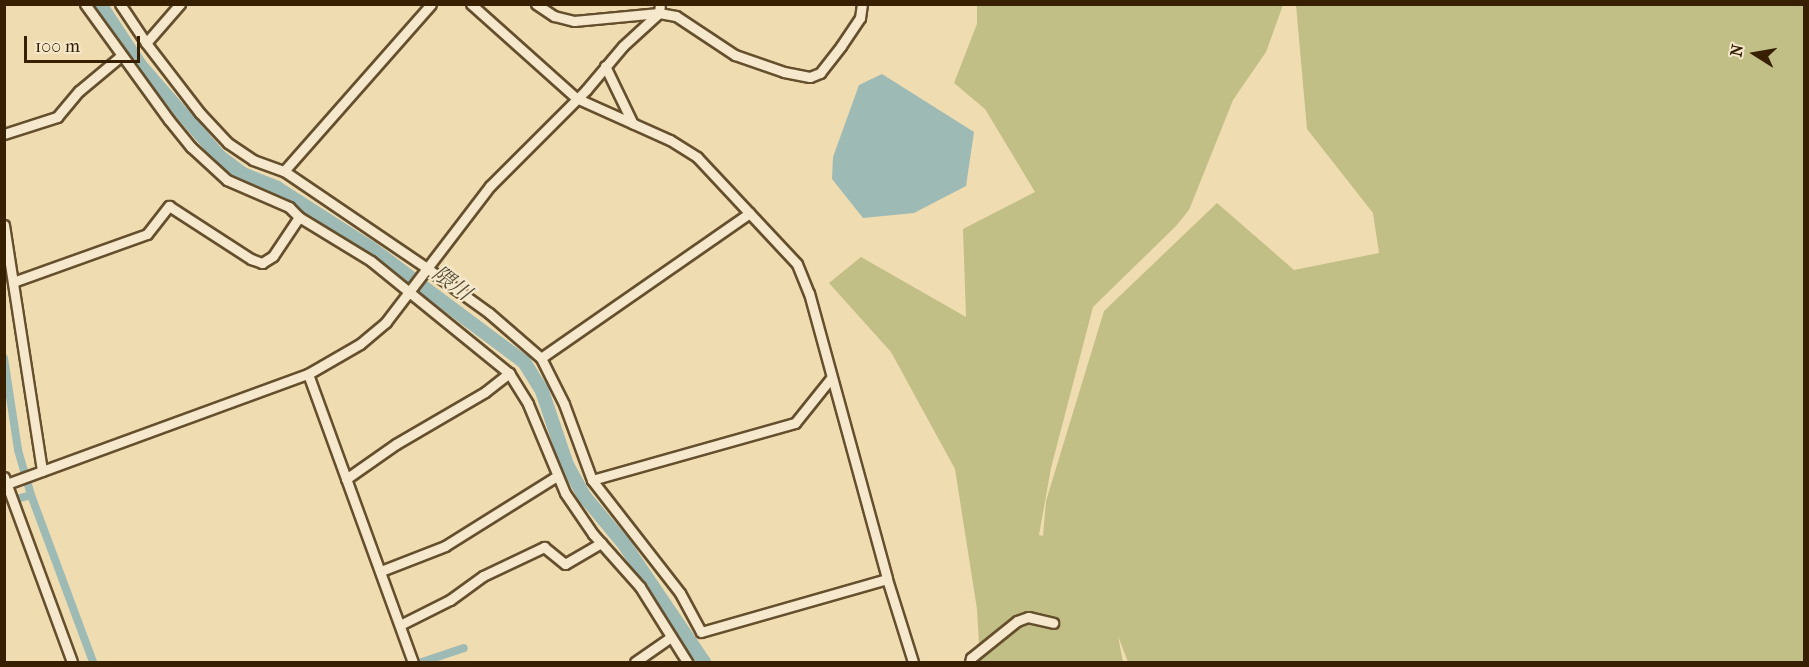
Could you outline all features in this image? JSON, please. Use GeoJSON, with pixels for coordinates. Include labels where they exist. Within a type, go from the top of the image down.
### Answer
{"type":"FeatureCollection","features":[{"type":"Feature","properties":{"kind":"street"},"geometry":{"type":"LineString","coordinates":[[85,4],[121,56],[191,147],[227,180],[289,207],[299,217],[371,261],[411,290],[509,373],[528,404],[565,493],[601,543],[640,587],[687,663]]}},
{"type":"Feature","properties":{"kind":"street"},"geometry":{"type":"LineString","coordinates":[[120,4],[146,43],[200,113],[228,143],[253,160],[284,171],[428,269],[489,313],[541,358],[564,404],[583,461],[592,480],[680,593],[700,632],[887,579]]}},
{"type":"Feature","properties":{"kind":"street"},"geometry":{"type":"LineString","coordinates":[[146,43],[180,4]]}},
{"type":"Feature","properties":{"kind":"street"},"geometry":{"type":"LineString","coordinates":[[284,171],[431,4]]}},
{"type":"Feature","properties":{"kind":"street"},"geometry":{"type":"LineString","coordinates":[[471,4],[576,98],[691,152],[791,255],[801,272],[868,504],[887,579],[913,663]]}},
{"type":"Feature","properties":{"kind":"street"},"geometry":{"type":"LineString","coordinates":[[536,4],[554,16],[574,21],[659,9],[675,16],[735,55],[784,72],[810,77],[820,73],[842,46],[860,18],[862,4]]}},
{"type":"Feature","properties":{"kind":"street"},"geometry":{"type":"LineString","coordinates":[[72,663],[7,482],[308,374],[360,344],[386,322],[490,186],[659,9]]}},
{"type":"Feature","properties":{"kind":"street"},"geometry":{"type":"LineString","coordinates":[[4,134],[57,117],[79,91],[121,56]]}},
{"type":"Feature","properties":{"kind":"street"},"geometry":{"type":"LineString","coordinates":[[605,66],[633,124]]}},
{"type":"Feature","properties":{"kind":"street"},"geometry":{"type":"LineString","coordinates":[[13,282],[147,234],[169,206],[251,259],[262,263],[273,256],[299,217]]}},
{"type":"Feature","properties":{"kind":"street"},"geometry":{"type":"LineString","coordinates":[[541,358],[750,213]]}},
{"type":"Feature","properties":{"kind":"street"},"geometry":{"type":"LineString","coordinates":[[4,225],[42,471]]}},
{"type":"Feature","properties":{"kind":"street"},"geometry":{"type":"LineString","coordinates":[[346,479],[396,444],[485,392],[509,373]]}},
{"type":"Feature","properties":{"kind":"street"},"geometry":{"type":"LineString","coordinates":[[308,374],[413,663]]}},
{"type":"Feature","properties":{"kind":"street"},"geometry":{"type":"LineString","coordinates":[[592,480],[795,423],[831,378]]}},
{"type":"Feature","properties":{"kind":"street"},"geometry":{"type":"LineString","coordinates":[[381,571],[445,546],[557,476]]}},
{"type":"Feature","properties":{"kind":"street"},"geometry":{"type":"LineString","coordinates":[[402,624],[450,600],[483,576],[544,547],[565,564],[601,543]]}},
{"type":"Feature","properties":{"kind":"street"},"geometry":{"type":"LineString","coordinates":[[970,663],[971,658],[1017,621],[1028,617],[1053,623]]}},
{"type":"Feature","properties":{"kind":"street"},"geometry":{"type":"LineString","coordinates":[[635,663],[671,637]]}},
{"type":"Feature","properties":{"kind":"shaded area"},"geometry":{"type":"Polygon","coordinates":[[[977,5],[1283,5],[1266,52],[1233,100],[1189,210],[1176,226],[1093,307],[1051,468],[1039,535],[1043,536],[1046,501],[1104,311],[1217,203],[1294,270],[1379,253],[1373,213],[1307,129],[1296,5],[1804,5],[1804,662],[1128,662],[1118,636],[1123,662],[980,662],[977,609],[955,469],[891,352],[829,283],[861,257],[966,317],[963,229],[1035,192],[985,109],[954,83],[977,24],[977,5]]]}},
{"type":"Feature","properties":{"kind":"water"},"geometry":{"type":"Polygon","coordinates":[[[882,74],[974,132],[966,186],[914,213],[863,218],[832,179],[833,157],[859,85],[882,74]]]}},
{"type":"Feature","properties":{"kind":"waterway","name":"隈川"},"geometry":{"type":"LineString","coordinates":[[100,4],[140,65],[219,156],[243,174],[277,188],[371,248],[524,362],[542,391],[567,465],[585,497],[624,544],[704,662]]}},
{"type":"Feature","properties":{"kind":"waterway"},"geometry":{"type":"LineString","coordinates":[[4,358],[18,450],[31,495],[93,662]]}},
{"type":"Feature","properties":{"kind":"waterway"},"geometry":{"type":"LineString","coordinates":[[20,498],[31,495]]}},
{"type":"Feature","properties":{"kind":"waterway"},"geometry":{"type":"LineString","coordinates":[[422,662],[464,648]]}}]}
